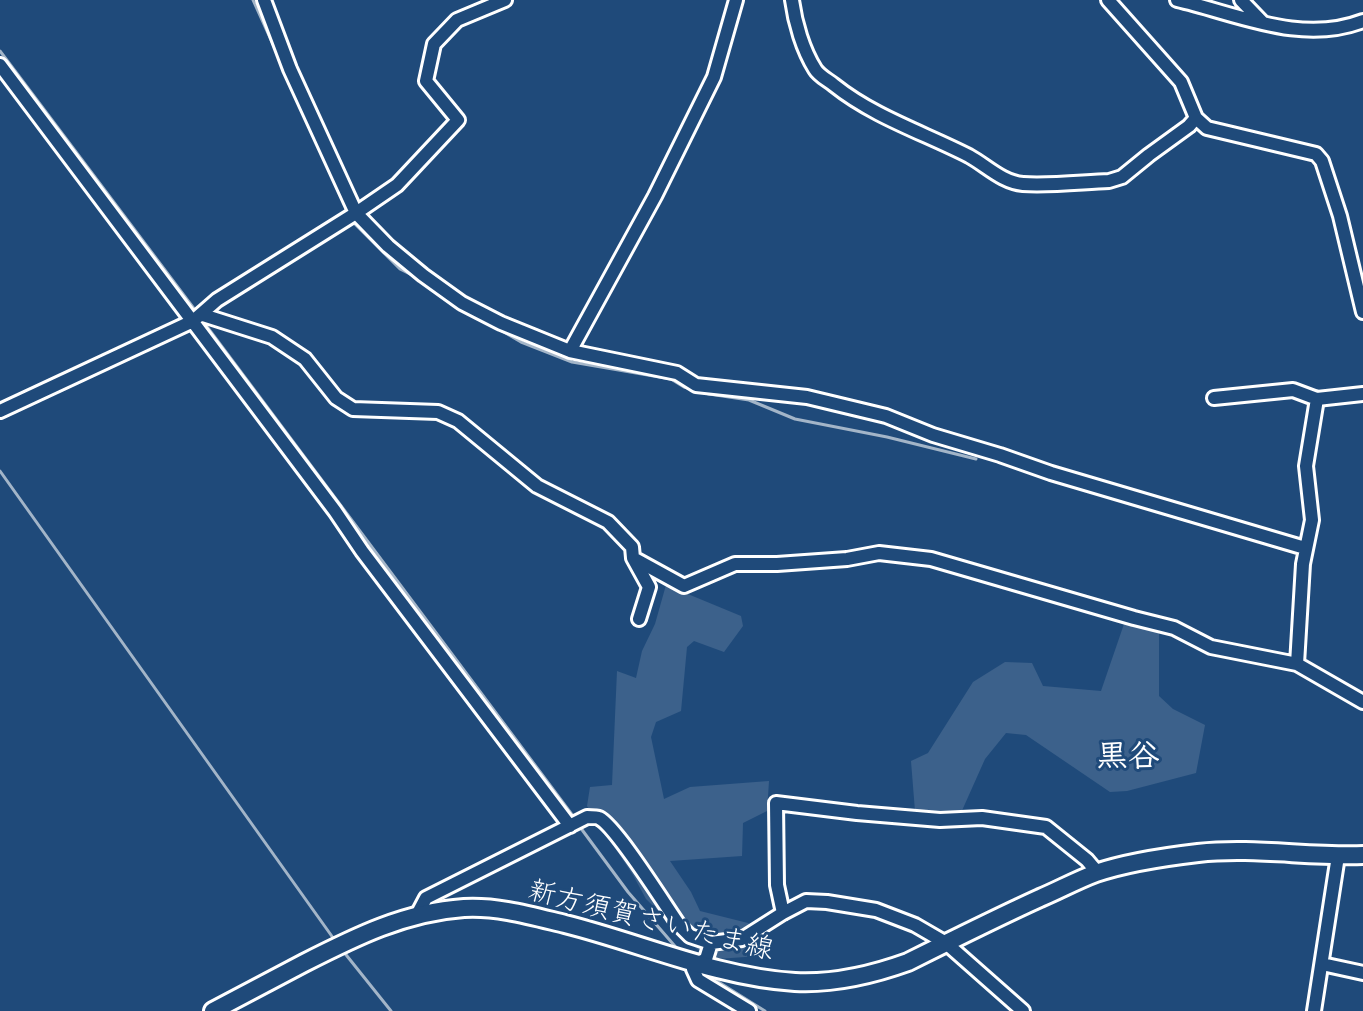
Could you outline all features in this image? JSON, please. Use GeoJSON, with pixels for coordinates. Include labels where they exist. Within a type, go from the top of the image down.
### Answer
{"type":"FeatureCollection","features":[{"type":"Feature","properties":{"kind":"main road","name":"新方須賀さいたま線"},"geometry":{"type":"LineString","coordinates":[[213,1011],[372,930],[417,915],[467,908],[511,911],[761,978],[824,981],[854,978],[908,962],[997,917],[1098,873],[1159,858],[1254,852],[1363,855]]}},
{"type":"Feature","properties":{"kind":"street"},"geometry":{"type":"LineString","coordinates":[[264,0],[290,69],[356,213],[388,246],[462,303],[501,323],[570,351],[677,373],[696,385],[807,397],[886,416],[933,435],[1051,473],[1305,548]]}},
{"type":"Feature","properties":{"kind":"street"},"geometry":{"type":"LineString","coordinates":[[0,411],[198,318],[217,300],[397,185],[458,120],[426,81],[434,44],[457,20],[505,0]]}},
{"type":"Feature","properties":{"kind":"street"},"geometry":{"type":"LineString","coordinates":[[570,351],[655,196],[714,77],[736,0]]}},
{"type":"Feature","properties":{"kind":"street"},"geometry":{"type":"LineString","coordinates":[[792,0],[802,41],[816,71],[880,114],[972,158],[1006,180],[1022,184],[1109,181],[1122,177],[1196,118]]}},
{"type":"Feature","properties":{"kind":"street"},"geometry":{"type":"LineString","coordinates":[[1108,0],[1181,82],[1196,118],[1207,128],[1316,154],[1322,161],[1340,216],[1363,312]]}},
{"type":"Feature","properties":{"kind":"street"},"geometry":{"type":"LineString","coordinates":[[1177,0],[1264,24],[1303,30],[1325,30],[1363,21]]}},
{"type":"Feature","properties":{"kind":"street"},"geometry":{"type":"LineString","coordinates":[[1241,0],[1264,24]]}},
{"type":"Feature","properties":{"kind":"street"},"geometry":{"type":"LineString","coordinates":[[0,65],[198,318],[362,551],[570,826]]}},
{"type":"Feature","properties":{"kind":"street"},"geometry":{"type":"LineString","coordinates":[[198,318],[272,337],[305,359],[336,398],[353,409],[438,412],[458,421],[537,486],[608,522],[632,547],[633,558],[649,587],[639,619]]}},
{"type":"Feature","properties":{"kind":"street"},"geometry":{"type":"LineString","coordinates":[[1214,398],[1293,390],[1317,399],[1363,394]]}},
{"type":"Feature","properties":{"kind":"street"},"geometry":{"type":"LineString","coordinates":[[1297,664],[1305,548],[1312,520],[1306,466],[1317,399]]}},
{"type":"Feature","properties":{"kind":"street"},"geometry":{"type":"LineString","coordinates":[[633,558],[684,586],[735,564],[847,559],[879,553],[931,559],[1174,628],[1211,647],[1297,664],[1363,702]]}},
{"type":"Feature","properties":{"kind":"street"},"geometry":{"type":"LineString","coordinates":[[783,913],[777,885],[776,803],[940,820],[982,818],[1046,827],[1087,860],[1098,873]]}},
{"type":"Feature","properties":{"kind":"street"},"geometry":{"type":"LineString","coordinates":[[417,915],[426,898],[587,817],[598,818],[608,825],[690,936],[711,943],[742,939],[806,901],[876,910],[915,925],[946,943],[1023,1011]]}},
{"type":"Feature","properties":{"kind":"street"},"geometry":{"type":"LineString","coordinates":[[1314,1011],[1338,856]]}},
{"type":"Feature","properties":{"kind":"street"},"geometry":{"type":"LineString","coordinates":[[711,943],[706,959],[693,969],[698,980],[749,1011]]}},
{"type":"Feature","properties":{"kind":"street"},"geometry":{"type":"LineString","coordinates":[[1322,964],[1363,973]]}},
{"type":"Feature","properties":{"kind":"shaded area"},"geometry":{"type":"Polygon","coordinates":[[[666,585],[741,616],[743,626],[724,652],[694,641],[687,647],[681,711],[656,722],[651,737],[664,799],[690,787],[769,781],[767,811],[743,823],[742,856],[670,861],[700,911],[748,923],[772,940],[759,956],[717,959],[698,950],[646,899],[587,806],[590,787],[612,785],[617,671],[636,678],[642,651],[655,624],[666,585]]]}},
{"type":"Feature","properties":{"kind":"shaded area"},"geometry":{"type":"Polygon","coordinates":[[[1124,624],[1159,631],[1159,696],[1173,709],[1205,725],[1196,773],[1127,791],[1110,792],[1026,735],[1006,733],[985,759],[960,815],[915,811],[911,761],[928,753],[973,682],[1005,662],[1032,663],[1043,686],[1101,691],[1124,624]]]}},
{"type":"Feature","properties":{"kind":"waterway"},"geometry":{"type":"LineString","coordinates":[[253,0],[348,211]]}},
{"type":"Feature","properties":{"kind":"waterway"},"geometry":{"type":"LineString","coordinates":[[0,51],[198,314]]}},
{"type":"Feature","properties":{"kind":"waterway"},"geometry":{"type":"LineString","coordinates":[[353,222],[400,269],[416,277]]}},
{"type":"Feature","properties":{"kind":"waterway"},"geometry":{"type":"LineString","coordinates":[[202,320],[576,820]]}},
{"type":"Feature","properties":{"kind":"waterway"},"geometry":{"type":"LineString","coordinates":[[497,328],[521,342],[572,362],[671,379],[684,387],[709,394],[749,400],[795,419],[976,459]]}},
{"type":"Feature","properties":{"kind":"waterway"},"geometry":{"type":"LineString","coordinates":[[0,471],[336,942]]}},
{"type":"Feature","properties":{"kind":"waterway"},"geometry":{"type":"LineString","coordinates":[[580,827],[628,892],[680,952]]}},
{"type":"Feature","properties":{"kind":"waterway"},"geometry":{"type":"LineString","coordinates":[[343,951],[391,1011]]}},
{"type":"Feature","properties":{"kind":"waterway"},"geometry":{"type":"LineString","coordinates":[[704,973],[765,1011]]}},
{"type":"Feature","properties":{"kind":"district","name":"黒谷"},"geometry":{"type":"Point","coordinates":[1128,756]}}]}
